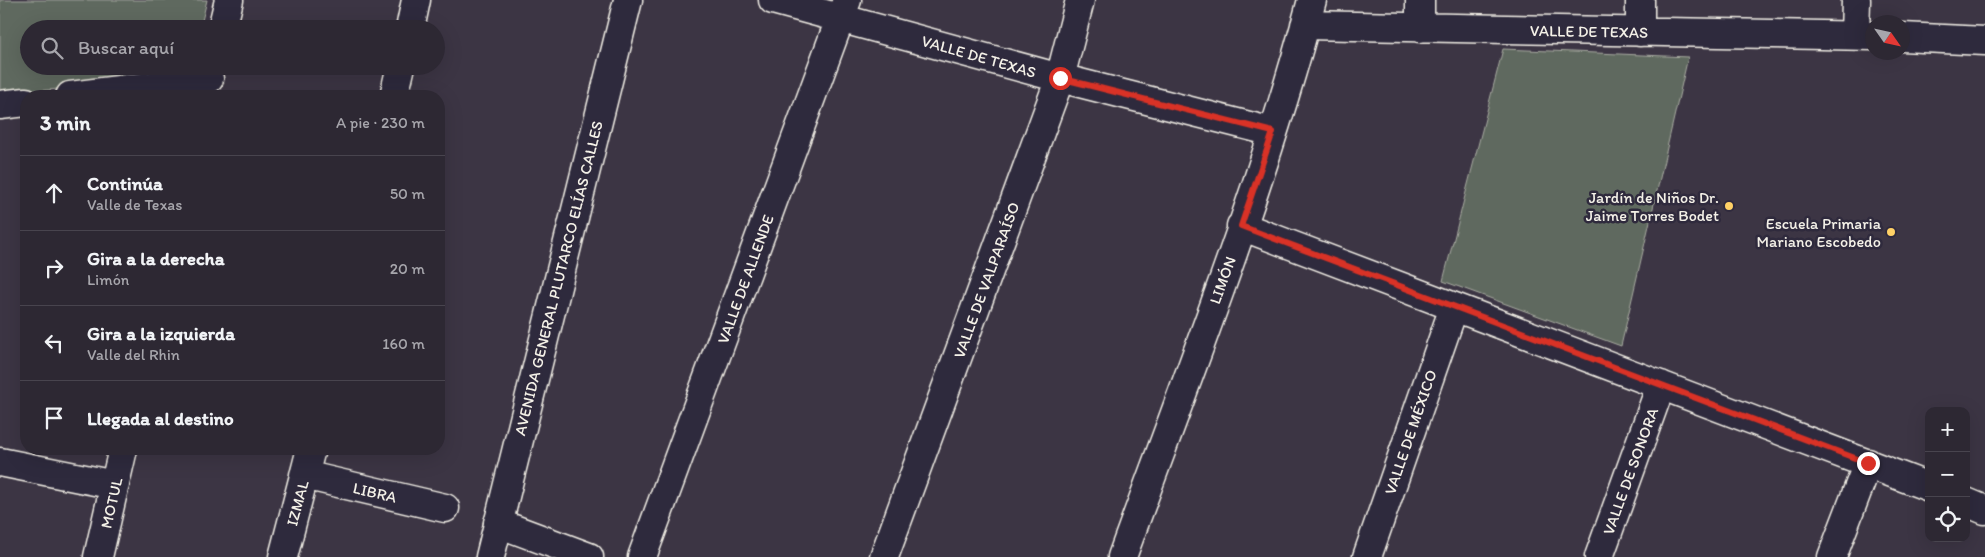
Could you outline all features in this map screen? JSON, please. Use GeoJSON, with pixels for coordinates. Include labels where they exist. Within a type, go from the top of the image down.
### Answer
{"type":"FeatureCollection","features":[{"type":"Feature","properties":{"kind":"street"},"geometry":{"type":"LineString","coordinates":[[224,20],[229,0]]}},
{"type":"Feature","properties":{"kind":"street"},"geometry":{"type":"LineString","coordinates":[[412,20],[416,0]]}},
{"type":"Feature","properties":{"kind":"street","name":"AVENIDA GENERAL PLUTARCO ELÍAS CALLES"},"geometry":{"type":"LineString","coordinates":[[490,557],[628,0]]}},
{"type":"Feature","properties":{"kind":"street","name":"VALLE DE TEXAS"},"geometry":{"type":"LineString","coordinates":[[773,0],[844,9],[1060,78],[1273,132]]}},
{"type":"Feature","properties":{"kind":"street","name":"VALLE DE VALPARAÍSO"},"geometry":{"type":"LineString","coordinates":[[884,557],[1060,78],[1080,0]]}},
{"type":"Feature","properties":{"kind":"street"},"geometry":{"type":"LineString","coordinates":[[1420,0],[1420,28]]}},
{"type":"Feature","properties":{"kind":"street"},"geometry":{"type":"LineString","coordinates":[[1640,0],[1640,32]]}},
{"type":"Feature","properties":{"kind":"street"},"geometry":{"type":"LineString","coordinates":[[1856,0],[1864,36]]}},
{"type":"Feature","properties":{"kind":"street","name":"VALLE DE ALLENDE"},"geometry":{"type":"LineString","coordinates":[[642,557],[844,9]]}},
{"type":"Feature","properties":{"kind":"street","name":"VALLE DE TEXAS"},"geometry":{"type":"LineString","coordinates":[[1309,13],[1420,28],[1864,36]]}},
{"type":"Feature","properties":{"kind":"street","name":"LIMÓN"},"geometry":{"type":"LineString","coordinates":[[1122,557],[1241,226],[1273,132],[1309,13]]}},
{"type":"Feature","properties":{"kind":"street"},"geometry":{"type":"LineString","coordinates":[[1910,37],[1985,41]]}},
{"type":"Feature","properties":{"kind":"street"},"geometry":{"type":"LineString","coordinates":[[395,90],[399,75]]}},
{"type":"Feature","properties":{"kind":"street"},"geometry":{"type":"LineString","coordinates":[[126,90],[209,81]]}},
{"type":"Feature","properties":{"kind":"street"},"geometry":{"type":"LineString","coordinates":[[0,105],[20,103]]}},
{"type":"Feature","properties":{"kind":"street"},"geometry":{"type":"LineString","coordinates":[[1241,226],[1925,485]]}},
{"type":"Feature","properties":{"kind":"street","name":"VALLE DE MÉXICO"},"geometry":{"type":"LineString","coordinates":[[1367,557],[1454,307]]}},
{"type":"Feature","properties":{"kind":"street","name":"VALLE DE SONORA"},"geometry":{"type":"LineString","coordinates":[[1599,557],[1661,385]]}},
{"type":"Feature","properties":{"kind":"street","name":"MOTUL"},"geometry":{"type":"LineString","coordinates":[[98,557],[122,455]]}},
{"type":"Feature","properties":{"kind":"street","name":"IZMAL"},"geometry":{"type":"LineString","coordinates":[[283,557],[309,455]]}},
{"type":"Feature","properties":{"kind":"street"},"geometry":{"type":"LineString","coordinates":[[0,462],[115,485]]}},
{"type":"Feature","properties":{"kind":"street"},"geometry":{"type":"LineString","coordinates":[[1832,557],[1868,463]]}},
{"type":"Feature","properties":{"kind":"street","name":"LIBRA"},"geometry":{"type":"LineString","coordinates":[[304,475],[445,508]]}},
{"type":"Feature","properties":{"kind":"street"},"geometry":{"type":"LineString","coordinates":[[1970,504],[1985,510]]}},
{"type":"Feature","properties":{"kind":"street"},"geometry":{"type":"LineString","coordinates":[[498,523],[590,557]]}},
{"type":"Feature","properties":{"kind":"shaded area"},"geometry":{"type":"Polygon","coordinates":[[[0,0],[207,0],[202,20],[20,20],[20,75],[188,75],[188,78],[47,90],[20,90],[20,92],[0,94],[0,0]]]}},
{"type":"Feature","properties":{"kind":"shaded area"},"geometry":{"type":"Polygon","coordinates":[[[1503,49],[1688,57],[1621,346],[1443,281],[1503,49]]]}},
{"type":"Feature","properties":{"kind":"place","name":"Jardín de Niños Dr. Jaime Torres Bodet"},"geometry":{"type":"Point","coordinates":[1729,206]}},
{"type":"Feature","properties":{"kind":"place","name":"Escuela Primaria Mariano Escobedo"},"geometry":{"type":"Point","coordinates":[1891,232]}},
{"type":"Feature","properties":{"kind":"route"},"geometry":{"type":"LineString","coordinates":[[1060,78],[1273,132],[1241,226],[1868,463]]}}]}
